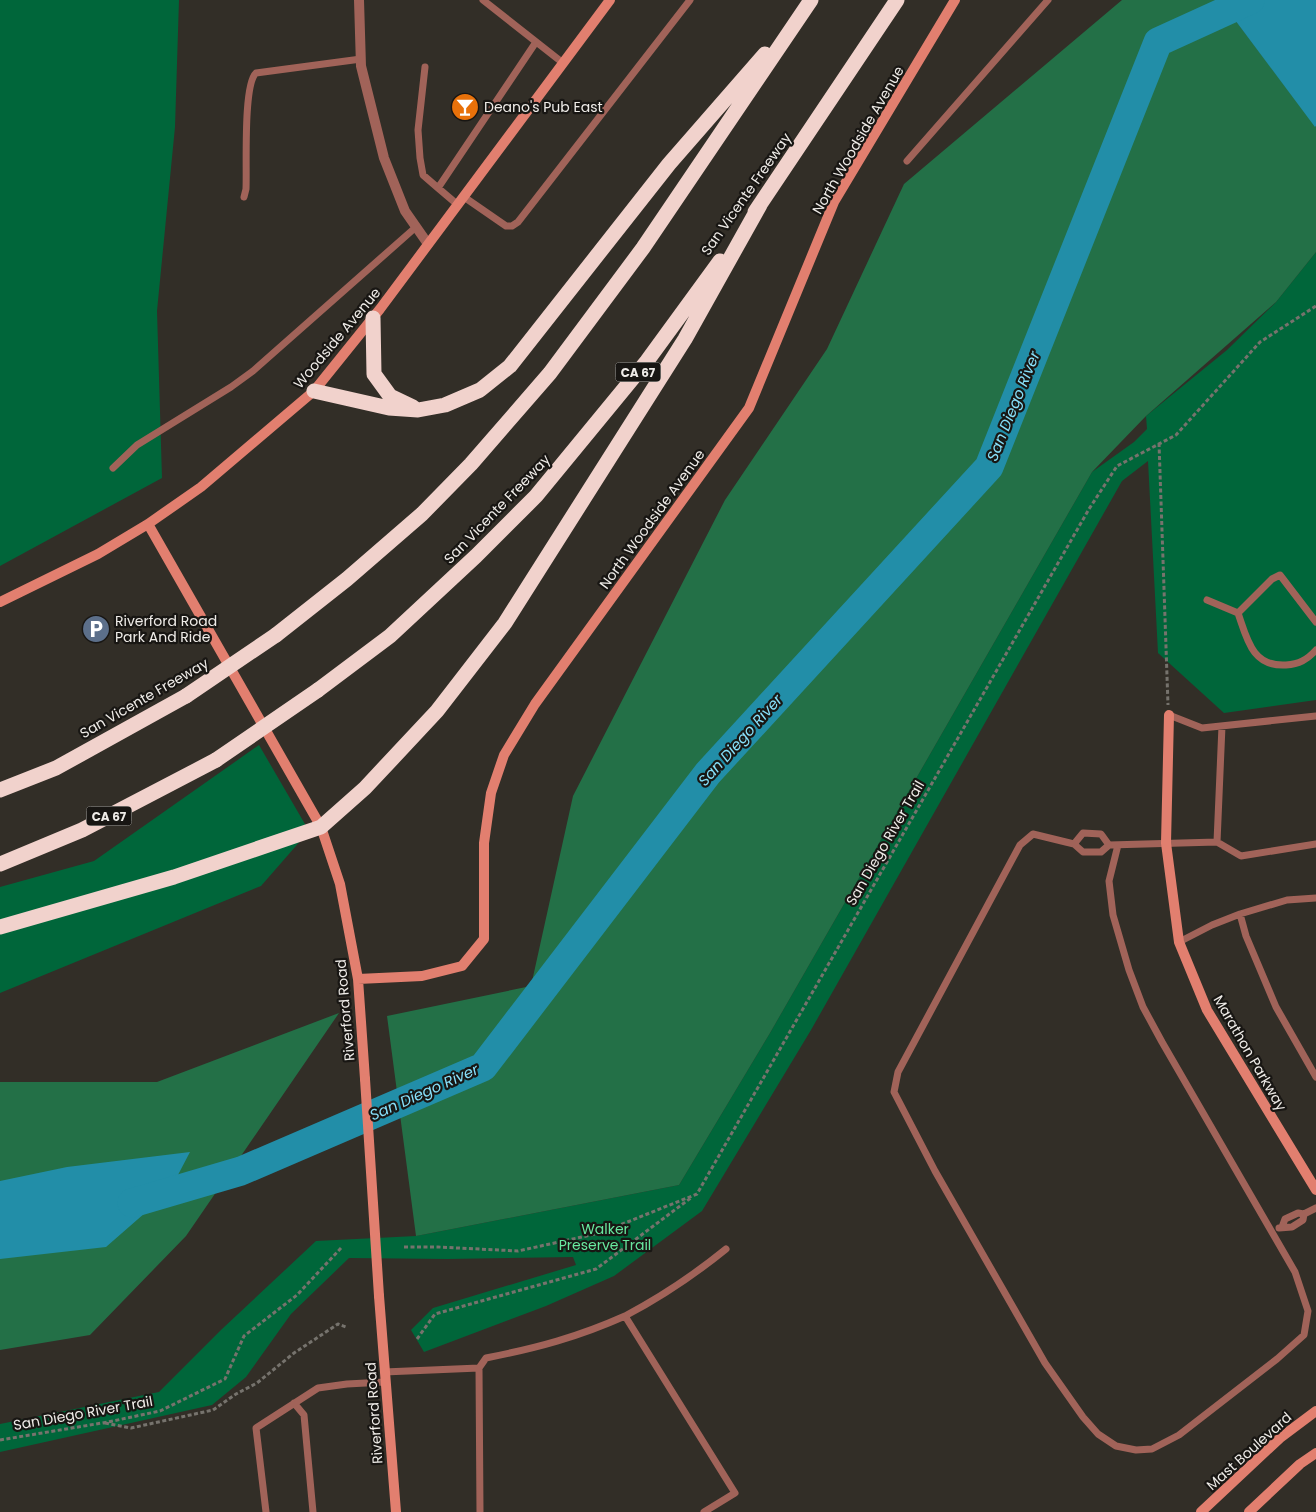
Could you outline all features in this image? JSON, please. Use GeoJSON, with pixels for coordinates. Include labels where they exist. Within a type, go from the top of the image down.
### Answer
{"type":"FeatureCollection","features":[{"type":"Feature","properties":{"kind":"highway","name":"San Vicente Freeway"},"geometry":{"type":"LineString","coordinates":[[0,864],[82,830],[216,760],[318,690],[390,636],[476,556],[536,496],[647,361],[760,205],[896,0]]}},
{"type":"Feature","properties":{"kind":"highway","name":"San Vicente Freeway"},"geometry":{"type":"LineString","coordinates":[[0,790],[56,768],[186,696],[276,635],[347,579],[422,514],[470,464],[550,373],[643,248],[811,1]]}},
{"type":"Feature","properties":{"kind":"highway"},"geometry":{"type":"LineString","coordinates":[[314,391],[389,408],[418,410],[445,406],[480,390],[510,366],[669,164],[811,1]]}},
{"type":"Feature","properties":{"kind":"highway"},"geometry":{"type":"LineString","coordinates":[[0,927],[174,877],[321,828],[365,788],[436,711],[505,623],[685,339],[760,205]]}},
{"type":"Feature","properties":{"kind":"highway"},"geometry":{"type":"LineString","coordinates":[[373,318],[374,374],[390,396],[418,410]]}},
{"type":"Feature","properties":{"kind":"street"},"geometry":{"type":"LineString","coordinates":[[359,0],[361,66],[384,158],[405,211],[428,244]]}},
{"type":"Feature","properties":{"kind":"street","name":"Woodside Avenue"},"geometry":{"type":"LineString","coordinates":[[0,602],[98,554],[148,524],[201,487],[314,391],[373,318],[610,0]]}},
{"type":"Feature","properties":{"kind":"street","name":"North Woodside Avenue"},"geometry":{"type":"LineString","coordinates":[[358,979],[422,976],[462,966],[484,939],[484,843],[491,793],[504,755],[535,704],[749,408],[834,202],[955,0]]}},
{"type":"Feature","properties":{"kind":"street","name":"Riverford Road"},"geometry":{"type":"LineString","coordinates":[[148,524],[321,828],[340,884],[358,979],[379,1296],[396,1512]]}},
{"type":"Feature","properties":{"kind":"street","name":"Marathon Parkway"},"geometry":{"type":"LineString","coordinates":[[1168,715],[1166,843],[1179,942],[1207,1010],[1312,1176],[1316,1190]]}},
{"type":"Feature","properties":{"kind":"street","name":"Mast Boulevard"},"geometry":{"type":"LineString","coordinates":[[1201,1512],[1280,1438],[1316,1411]]}},
{"type":"Feature","properties":{"kind":"street"},"geometry":{"type":"LineString","coordinates":[[1249,1512],[1300,1464],[1316,1453]]}},
{"type":"Feature","properties":{"kind":"lane"},"geometry":{"type":"LineString","coordinates":[[483,0],[563,63]]}},
{"type":"Feature","properties":{"kind":"lane"},"geometry":{"type":"LineString","coordinates":[[425,67],[418,130],[420,158],[424,175],[438,188],[506,226],[512,226],[518,222],[690,0]]}},
{"type":"Feature","properties":{"kind":"lane"},"geometry":{"type":"LineString","coordinates":[[907,161],[1048,0]]}},
{"type":"Feature","properties":{"kind":"lane"},"geometry":{"type":"LineString","coordinates":[[438,188],[536,42]]}},
{"type":"Feature","properties":{"kind":"lane"},"geometry":{"type":"LineString","coordinates":[[244,197],[246,189],[247,107],[252,76],[256,73],[361,59]]}},
{"type":"Feature","properties":{"kind":"lane"},"geometry":{"type":"LineString","coordinates":[[113,468],[137,445],[231,386],[264,362],[416,227]]}},
{"type":"Feature","properties":{"kind":"lane"},"geometry":{"type":"LineString","coordinates":[[1238,613],[1272,579],[1280,575],[1316,622]]}},
{"type":"Feature","properties":{"kind":"lane"},"geometry":{"type":"LineString","coordinates":[[1207,600],[1238,613],[1255,654],[1264,662],[1275,665],[1300,663],[1309,658],[1316,650]]}},
{"type":"Feature","properties":{"kind":"lane"},"geometry":{"type":"LineString","coordinates":[[1168,715],[1202,728],[1316,716]]}},
{"type":"Feature","properties":{"kind":"lane"},"geometry":{"type":"LineString","coordinates":[[1217,842],[1222,726]]}},
{"type":"Feature","properties":{"kind":"lane"},"geometry":{"type":"LineString","coordinates":[[1074,844],[1084,833],[1101,834],[1109,845]]}},
{"type":"Feature","properties":{"kind":"lane"},"geometry":{"type":"LineString","coordinates":[[1118,844],[1108,881],[1113,916],[1129,970],[1143,1007],[1295,1272],[1308,1311],[1304,1335],[1277,1359],[1179,1435],[1152,1449],[1136,1450],[1116,1446],[1098,1434],[1083,1417],[1045,1363],[935,1171],[894,1092],[898,1072],[1020,845],[1033,834],[1074,844],[1083,852],[1101,852],[1109,845],[1118,844],[1217,842],[1241,856],[1316,844]]}},
{"type":"Feature","properties":{"kind":"lane"},"geometry":{"type":"LineString","coordinates":[[1179,942],[1212,925],[1240,914],[1287,900],[1316,898]]}},
{"type":"Feature","properties":{"kind":"lane"},"geometry":{"type":"LineString","coordinates":[[1240,914],[1246,936],[1276,1007],[1316,1077]]}},
{"type":"Feature","properties":{"kind":"lane"},"geometry":{"type":"LineString","coordinates":[[1273,1232],[1282,1227],[1285,1220],[1298,1213],[1304,1214],[1316,1208]]}},
{"type":"Feature","properties":{"kind":"lane"},"geometry":{"type":"LineString","coordinates":[[480,1512],[479,1368],[486,1358],[565,1340],[625,1316],[672,1289],[726,1249]]}},
{"type":"Feature","properties":{"kind":"lane"},"geometry":{"type":"LineString","coordinates":[[625,1316],[735,1492],[704,1512]]}},
{"type":"Feature","properties":{"kind":"lane"},"geometry":{"type":"LineString","coordinates":[[266,1512],[256,1428],[318,1388],[385,1377],[479,1368]]}},
{"type":"Feature","properties":{"kind":"lane"},"geometry":{"type":"LineString","coordinates":[[294,1403],[304,1415],[313,1512]]}},
{"type":"Feature","properties":{"kind":"path","name":"San Diego River Trail"},"geometry":{"type":"LineString","coordinates":[[697,1194],[1089,509],[1117,466],[1176,434],[1260,342],[1316,306]]}},
{"type":"Feature","properties":{"kind":"path"},"geometry":{"type":"LineString","coordinates":[[1159,443],[1168,715]]}},
{"type":"Feature","properties":{"kind":"path"},"geometry":{"type":"LineString","coordinates":[[404,1248],[438,1247],[518,1251],[600,1234],[697,1194]]}},
{"type":"Feature","properties":{"kind":"path"},"geometry":{"type":"LineString","coordinates":[[417,1339],[436,1314],[596,1269],[697,1194]]}},
{"type":"Feature","properties":{"kind":"path","name":"San Diego River Trail"},"geometry":{"type":"LineString","coordinates":[[0,1440],[160,1411],[225,1379],[244,1336],[297,1295],[341,1248]]}},
{"type":"Feature","properties":{"kind":"path"},"geometry":{"type":"LineString","coordinates":[[102,1423],[131,1428],[213,1410],[236,1394],[257,1383],[294,1353],[338,1324],[346,1328]]}},
{"type":"Feature","properties":{"kind":"green space"},"geometry":{"type":"Polygon","coordinates":[[[0,0],[179,0],[175,127],[157,311],[162,478],[0,566],[0,0]]]}},
{"type":"Feature","properties":{"kind":"green space"},"geometry":{"type":"Polygon","coordinates":[[[1122,0],[1220,0],[1316,127],[1316,252],[1276,302],[1146,416],[1092,472],[770,1033],[679,1185],[416,1236],[387,1016],[531,986],[573,796],[725,500],[827,349],[904,184],[1122,0]]]}},
{"type":"Feature","properties":{"kind":"green space","name":"Walker Preserve Trail"},"geometry":{"type":"Polygon","coordinates":[[[1316,252],[1316,700],[1224,713],[1158,653],[1148,461],[1122,481],[811,1030],[702,1211],[614,1276],[546,1306],[424,1352],[411,1330],[433,1308],[576,1265],[573,1257],[349,1258],[291,1314],[246,1377],[212,1405],[0,1452],[0,1424],[159,1392],[222,1329],[316,1241],[416,1236],[679,1185],[770,1033],[1092,472],[1134,442],[1147,429],[1146,416],[1227,350],[1276,302],[1316,252]]]}},
{"type":"Feature","properties":{"kind":"green space"},"geometry":{"type":"Polygon","coordinates":[[[259,745],[309,831],[261,886],[0,993],[0,887],[94,861],[259,745]]]}},
{"type":"Feature","properties":{"kind":"green space"},"geometry":{"type":"Polygon","coordinates":[[[339,1013],[186,1236],[90,1335],[0,1350],[0,1082],[157,1082],[339,1013]]]}},
{"type":"Feature","properties":{"kind":"water"},"geometry":{"type":"Polygon","coordinates":[[[1220,0],[1316,0],[1315,127],[1220,0]]]}},
{"type":"Feature","properties":{"kind":"water"},"geometry":{"type":"Polygon","coordinates":[[[190,1152],[169,1192],[106,1247],[0,1259],[0,1181],[67,1167],[190,1152]]]}},
{"type":"Feature","properties":{"kind":"waterway","name":"San Diego River"},"geometry":{"type":"LineString","coordinates":[[132,1203],[241,1171],[483,1067],[708,773],[989,467],[1158,42],[1250,0]]}},
{"type":"Feature","properties":{"kind":"place","name":"Deano's Pub East"},"geometry":{"type":"Point","coordinates":[465,107]}},
{"type":"Feature","properties":{"kind":"place","name":"Riverford Road Park And Ride"},"geometry":{"type":"Point","coordinates":[96,629]}}]}
